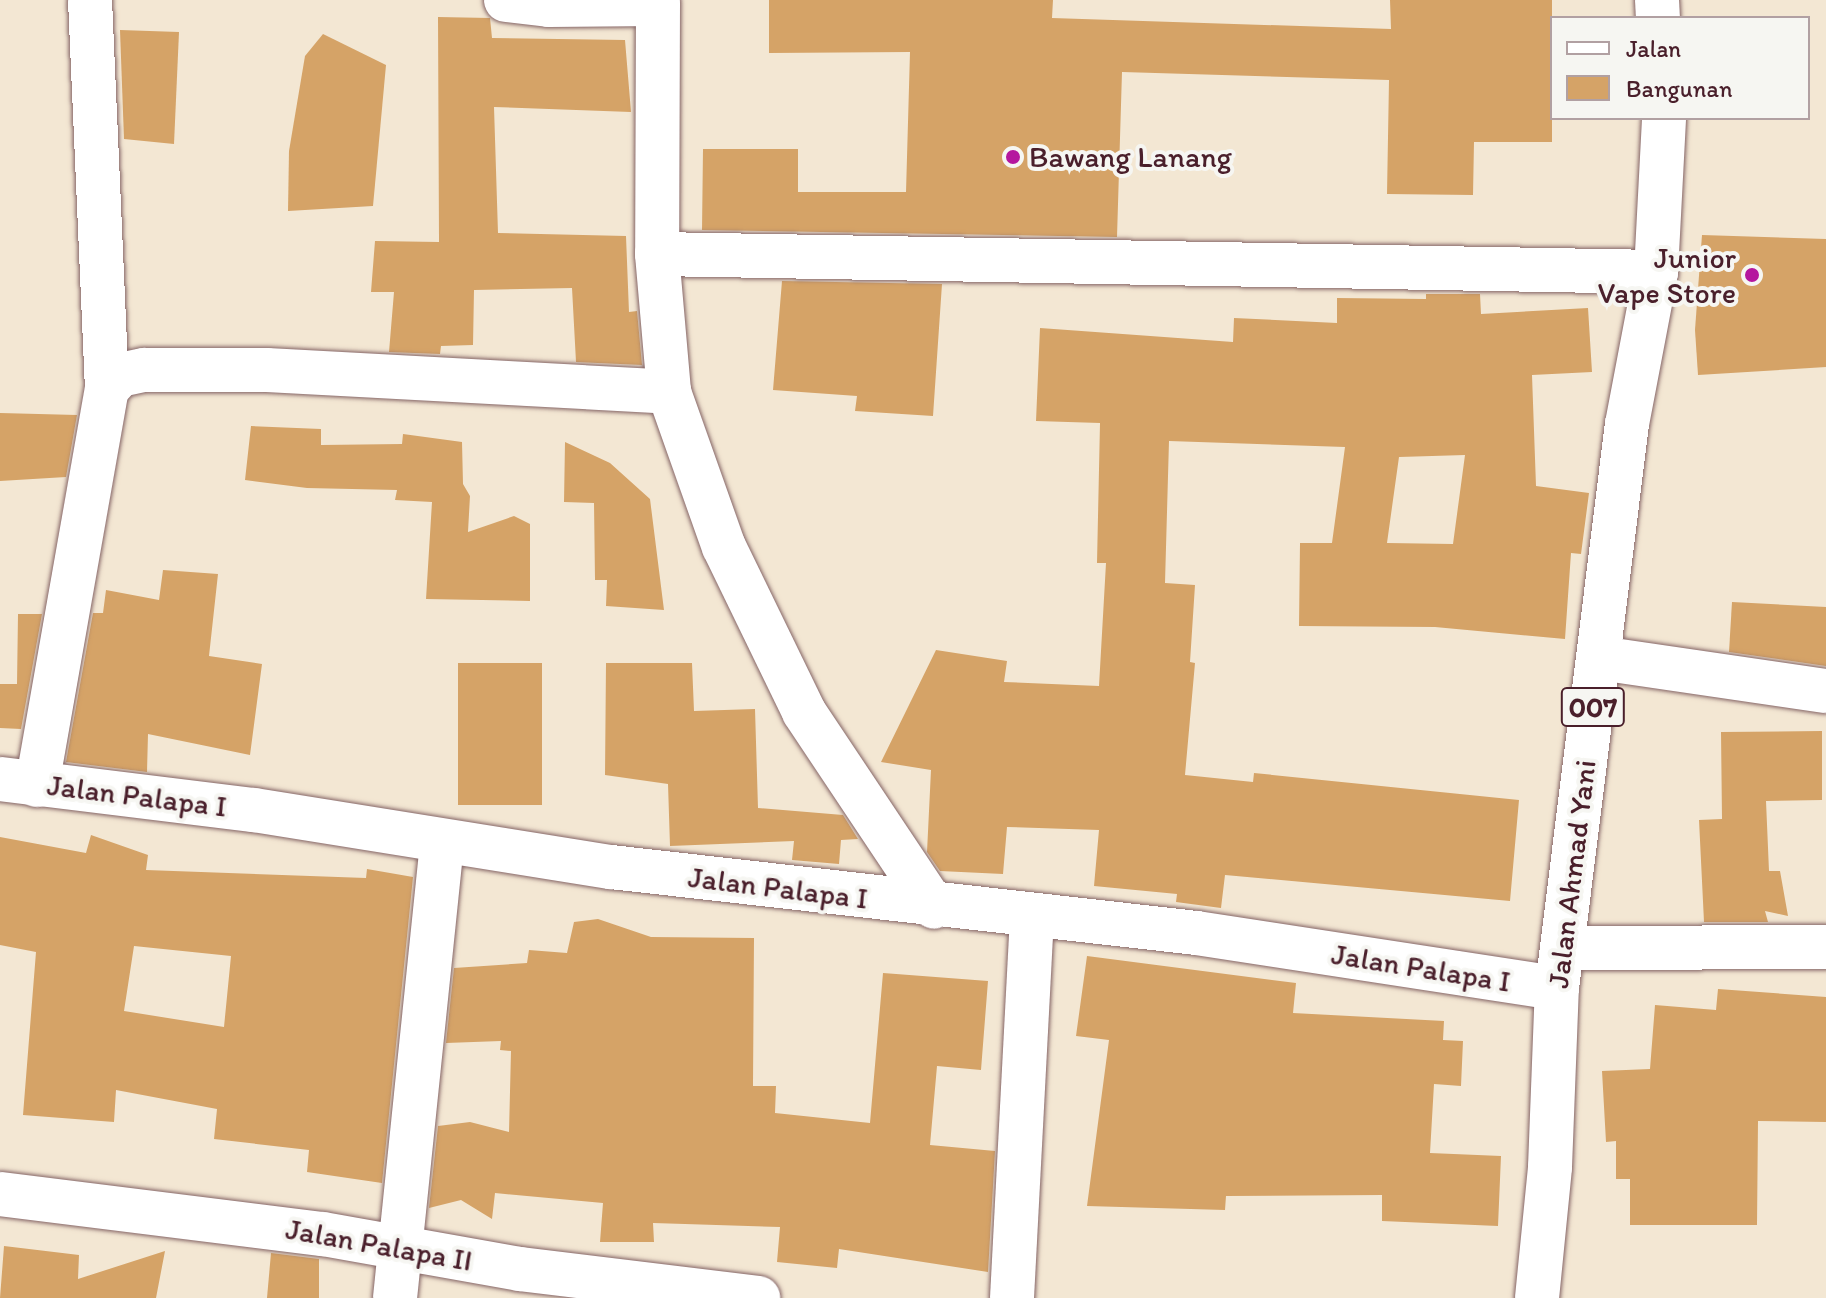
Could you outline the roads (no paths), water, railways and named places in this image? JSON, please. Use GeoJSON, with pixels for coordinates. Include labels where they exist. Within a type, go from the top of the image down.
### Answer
{"type":"FeatureCollection","features":[{"type":"Feature","properties":{"kind":"street"},"geometry":{"type":"LineString","coordinates":[[18,782],[107,389],[90,0]]}},
{"type":"Feature","properties":{"kind":"street"},"geometry":{"type":"LineString","coordinates":[[506,0],[549,5],[658,2],[657,254],[669,392],[724,547],[804,712],[934,907]]}},
{"type":"Feature","properties":{"kind":"street","name":"Jalan Ahmad Yani"},"geometry":{"type":"LineString","coordinates":[[1537,1298],[1550,1167],[1559,968],[1627,424],[1656,272],[1664,120]]}},
{"type":"Feature","properties":{"kind":"street"},"geometry":{"type":"LineString","coordinates":[[657,254],[1656,272]]}},
{"type":"Feature","properties":{"kind":"street"},"geometry":{"type":"LineString","coordinates":[[107,389],[120,375],[144,370],[267,370],[669,392]]}},
{"type":"Feature","properties":{"kind":"street"},"geometry":{"type":"LineString","coordinates":[[1599,658],[1826,691]]}},
{"type":"Feature","properties":{"kind":"street","name":"Jalan Palapa I"},"geometry":{"type":"LineString","coordinates":[[18,782],[254,810],[442,841],[934,907],[1559,968],[1826,947]]}},
{"type":"Feature","properties":{"kind":"street"},"geometry":{"type":"LineString","coordinates":[[395,1298],[442,841]]}},
{"type":"Feature","properties":{"kind":"street"},"geometry":{"type":"LineString","coordinates":[[1012,1298],[1032,917]]}},
{"type":"Feature","properties":{"kind":"street","name":"Jalan Palapa II"},"geometry":{"type":"LineString","coordinates":[[0,1194],[402,1248],[520,1269],[758,1298]]}},
{"type":"Feature","properties":{"kind":"place","name":"Bawang Lanang"},"geometry":{"type":"Point","coordinates":[1013,157]}},
{"type":"Feature","properties":{"kind":"place","name":"Junior Vape Store"},"geometry":{"type":"Point","coordinates":[1752,275]}}]}
